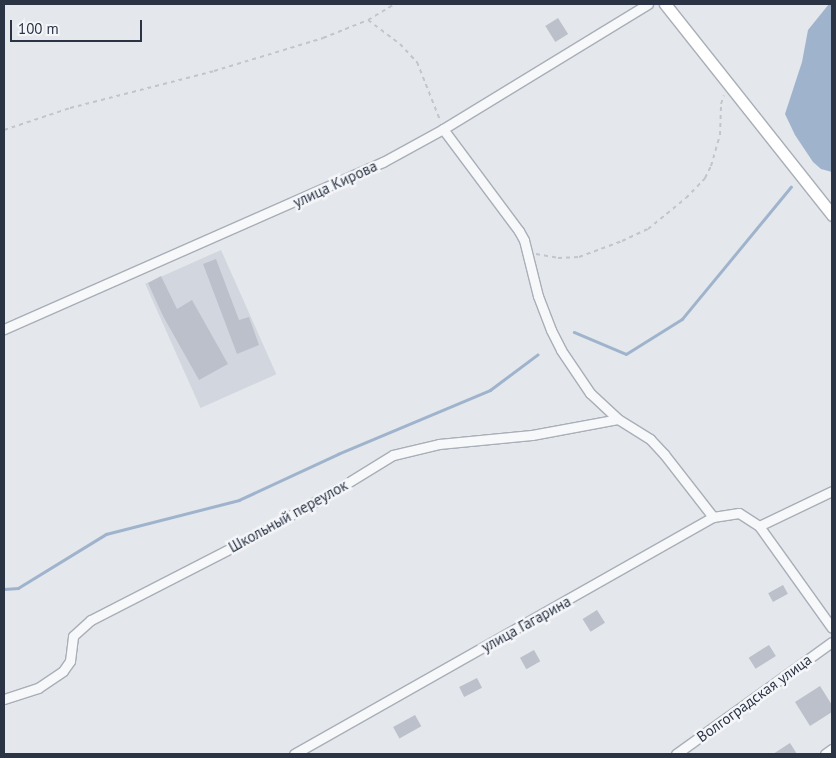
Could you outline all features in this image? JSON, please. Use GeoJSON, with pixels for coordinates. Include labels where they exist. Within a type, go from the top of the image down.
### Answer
{"type":"FeatureCollection","features":[{"type":"Feature","properties":{"kind":"main road"},"geometry":{"type":"LineString","coordinates":[[665,4],[832,215]]}},
{"type":"Feature","properties":{"kind":"street","name":"улица Кирова"},"geometry":{"type":"LineString","coordinates":[[4,329],[383,162],[443,129],[648,4]]}},
{"type":"Feature","properties":{"kind":"street"},"geometry":{"type":"LineString","coordinates":[[443,129],[519,231],[527,251],[538,296],[561,350],[590,393],[618,419],[650,439],[713,517]]}},
{"type":"Feature","properties":{"kind":"street","name":"Школьный переулок"},"geometry":{"type":"LineString","coordinates":[[4,699],[38,688],[63,671],[70,661],[73,636],[91,620],[241,543],[336,490],[393,455],[439,444],[532,435],[618,419]]}},
{"type":"Feature","properties":{"kind":"street"},"geometry":{"type":"LineString","coordinates":[[832,491],[759,526],[832,628]]}},
{"type":"Feature","properties":{"kind":"street","name":"улица Гагарина"},"geometry":{"type":"LineString","coordinates":[[294,754],[713,517],[739,513],[759,526]]}},
{"type":"Feature","properties":{"kind":"street","name":"Волгоградская улица"},"geometry":{"type":"LineString","coordinates":[[676,754],[832,642]]}},
{"type":"Feature","properties":{"kind":"street"},"geometry":{"type":"LineString","coordinates":[[825,754],[832,749]]}},
{"type":"Feature","properties":{"kind":"path"},"geometry":{"type":"LineString","coordinates":[[4,130],[70,108],[214,71],[323,38],[368,20],[395,4]]}},
{"type":"Feature","properties":{"kind":"path"},"geometry":{"type":"LineString","coordinates":[[368,20],[400,44],[417,62],[429,87],[443,129]]}},
{"type":"Feature","properties":{"kind":"path"},"geometry":{"type":"LineString","coordinates":[[527,251],[558,258],[579,257],[648,229],[686,198],[705,178],[711,166],[720,135],[721,104],[729,85]]}},
{"type":"Feature","properties":{"kind":"shaded area"},"geometry":{"type":"Polygon","coordinates":[[[221,250],[276,374],[200,408],[145,284],[221,250]]]}},
{"type":"Feature","properties":{"kind":"water"},"geometry":{"type":"Polygon","coordinates":[[[829,4],[832,4],[832,172],[821,169],[813,162],[795,135],[785,114],[802,62],[808,30],[829,4]]]}},
{"type":"Feature","properties":{"kind":"building"},"geometry":{"type":"Polygon","coordinates":[[[558,18],[568,34],[555,42],[545,26],[558,18]]]}},
{"type":"Feature","properties":{"kind":"building"},"geometry":{"type":"Polygon","coordinates":[[[216,259],[239,320],[249,317],[259,345],[237,354],[203,264],[216,259]]]}},
{"type":"Feature","properties":{"kind":"building"},"geometry":{"type":"Polygon","coordinates":[[[161,276],[177,309],[192,300],[228,364],[199,380],[163,316],[148,283],[161,276]]]}},
{"type":"Feature","properties":{"kind":"building"},"geometry":{"type":"Polygon","coordinates":[[[783,585],[788,594],[773,602],[768,593],[783,585]]]}},
{"type":"Feature","properties":{"kind":"building"},"geometry":{"type":"Polygon","coordinates":[[[597,610],[605,623],[591,632],[583,619],[597,610]]]}},
{"type":"Feature","properties":{"kind":"building"},"geometry":{"type":"Polygon","coordinates":[[[769,645],[776,656],[756,669],[749,658],[769,645]]]}},
{"type":"Feature","properties":{"kind":"building"},"geometry":{"type":"Polygon","coordinates":[[[534,650],[540,661],[526,669],[520,658],[534,650]]]}},
{"type":"Feature","properties":{"kind":"building"},"geometry":{"type":"Polygon","coordinates":[[[477,678],[482,688],[464,697],[459,687],[477,678]]]}},
{"type":"Feature","properties":{"kind":"building"},"geometry":{"type":"Polygon","coordinates":[[[820,686],[832,705],[832,712],[810,726],[795,702],[820,686]]]}},
{"type":"Feature","properties":{"kind":"building"},"geometry":{"type":"Polygon","coordinates":[[[415,715],[421,726],[399,738],[393,727],[415,715]]]}},
{"type":"Feature","properties":{"kind":"building"},"geometry":{"type":"Polygon","coordinates":[[[790,743],[797,754],[773,754],[790,743]]]}},
{"type":"Feature","properties":{"kind":"waterway"},"geometry":{"type":"LineString","coordinates":[[574,332],[626,354],[682,319],[791,187]]}},
{"type":"Feature","properties":{"kind":"waterway"},"geometry":{"type":"LineString","coordinates":[[4,589],[18,588],[106,534],[239,500],[338,454],[490,390],[537,355]]}}]}
